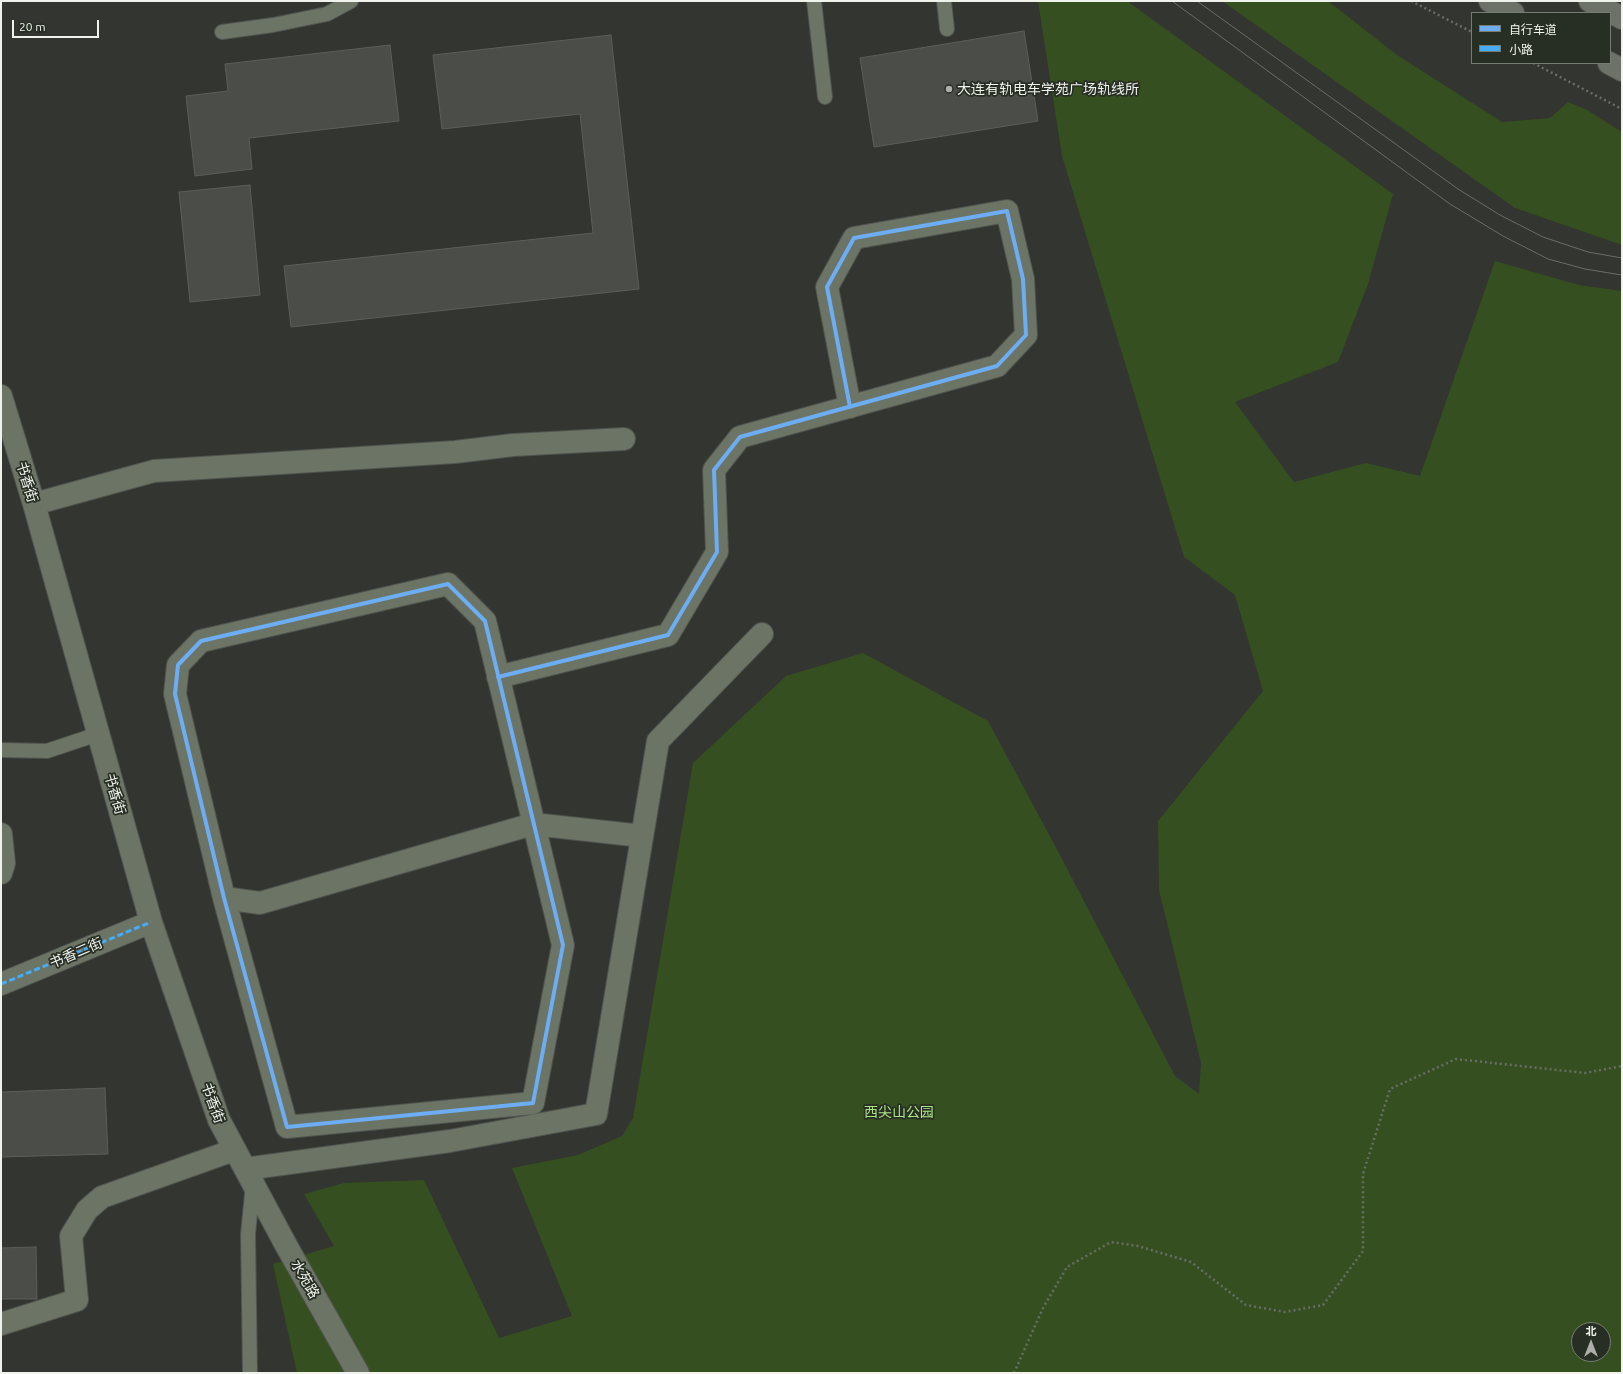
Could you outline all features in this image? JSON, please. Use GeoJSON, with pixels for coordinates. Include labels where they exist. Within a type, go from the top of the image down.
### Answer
{"type":"FeatureCollection","features":[{"type":"Feature","properties":{"kind":"highway"},"geometry":{"type":"LineString","coordinates":[[1490,1],[1511,12]]}},
{"type":"Feature","properties":{"kind":"highway"},"geometry":{"type":"LineString","coordinates":[[1590,1],[1611,12]]}},
{"type":"Feature","properties":{"kind":"highway"},"geometry":{"type":"LineString","coordinates":[[1611,12],[1622,18]]}},
{"type":"Feature","properties":{"kind":"highway"},"geometry":{"type":"LineString","coordinates":[[1611,64],[1622,70]]}},
{"type":"Feature","properties":{"kind":"street"},"geometry":{"type":"LineString","coordinates":[[498,677],[668,635],[717,552],[714,470],[740,437],[850,407],[998,366],[1026,336],[1023,279],[1006,211],[854,238],[827,287],[850,407]]}},
{"type":"Feature","properties":{"kind":"street","name":"书香街"},"geometry":{"type":"LineString","coordinates":[[1,396],[34,504],[151,922],[219,1120],[249,1176]]}},
{"type":"Feature","properties":{"kind":"street"},"geometry":{"type":"LineString","coordinates":[[34,504],[154,471],[447,453],[513,445],[624,439]]}},
{"type":"Feature","properties":{"kind":"street"},"geometry":{"type":"LineString","coordinates":[[448,584],[484,621],[534,824],[563,945],[534,1103],[287,1127],[224,898],[175,694],[178,665],[201,641],[448,584]]}},
{"type":"Feature","properties":{"kind":"street"},"geometry":{"type":"LineString","coordinates":[[249,1176],[596,1114],[658,741],[762,634]]}},
{"type":"Feature","properties":{"kind":"street"},"geometry":{"type":"LineString","coordinates":[[224,898],[260,902],[534,824],[642,836]]}},
{"type":"Feature","properties":{"kind":"street"},"geometry":{"type":"LineString","coordinates":[[1,834],[4,864],[1,873]]}},
{"type":"Feature","properties":{"kind":"street","name":"书香二街"},"geometry":{"type":"LineString","coordinates":[[1,984],[151,922]]}},
{"type":"Feature","properties":{"kind":"street"},"geometry":{"type":"LineString","coordinates":[[1,1324],[77,1300],[71,1236],[87,1210],[102,1197],[234,1150]]}},
{"type":"Feature","properties":{"kind":"street","name":"水苑路"},"geometry":{"type":"LineString","coordinates":[[249,1176],[358,1373]]}},
{"type":"Feature","properties":{"kind":"lane"},"geometry":{"type":"LineString","coordinates":[[222,32],[273,25],[327,14],[351,1]]}},
{"type":"Feature","properties":{"kind":"lane"},"geometry":{"type":"LineString","coordinates":[[814,1],[825,97]]}},
{"type":"Feature","properties":{"kind":"lane"},"geometry":{"type":"LineString","coordinates":[[944,1],[947,29]]}},
{"type":"Feature","properties":{"kind":"lane"},"geometry":{"type":"LineString","coordinates":[[1,750],[47,751],[98,734]]}},
{"type":"Feature","properties":{"kind":"lane"},"geometry":{"type":"LineString","coordinates":[[249,1176],[248,1234],[250,1373]]}},
{"type":"Feature","properties":{"kind":"path"},"geometry":{"type":"LineString","coordinates":[[1411,1],[1471,31]]}},
{"type":"Feature","properties":{"kind":"path"},"geometry":{"type":"LineString","coordinates":[[1535,64],[1622,109]]}},
{"type":"Feature","properties":{"kind":"path"},"geometry":{"type":"LineString","coordinates":[[1014,1373],[1043,1308],[1067,1267],[1111,1242],[1138,1246],[1191,1262],[1246,1305],[1285,1312],[1323,1305],[1363,1251],[1363,1174],[1390,1089],[1456,1059],[1585,1073],[1622,1066]]}},
{"type":"Feature","properties":{"kind":"green space","name":"西尖山公园"},"geometry":{"type":"Polygon","coordinates":[[[1038,1],[1127,1],[1393,194],[1368,284],[1338,362],[1235,402],[1294,482],[1366,463],[1420,476],[1495,261],[1579,285],[1622,291],[1622,1373],[297,1373],[273,1264],[334,1246],[304,1194],[344,1183],[424,1180],[499,1338],[572,1316],[512,1168],[578,1155],[622,1136],[633,1118],[693,763],[786,676],[863,653],[988,721],[1060,855],[1175,1076],[1199,1094],[1201,1063],[1159,890],[1158,821],[1263,691],[1235,595],[1184,557],[1062,156],[1038,1]]]}},
{"type":"Feature","properties":{"kind":"green space"},"geometry":{"type":"Polygon","coordinates":[[[1222,1],[1328,1],[1397,55],[1502,122],[1550,118],[1568,102],[1587,110],[1622,132],[1622,245],[1515,208],[1222,1]]]}},
{"type":"Feature","properties":{"kind":"building","name":"大连有轨电车学苑广场轨线所"},"geometry":{"type":"Polygon","coordinates":[[[1024,31],[1038,121],[874,147],[860,58],[1024,31]]]}},
{"type":"Feature","properties":{"kind":"building"},"geometry":{"type":"Polygon","coordinates":[[[611,35],[639,289],[291,327],[284,266],[593,233],[580,114],[442,129],[433,55],[611,35]]]}},
{"type":"Feature","properties":{"kind":"building"},"geometry":{"type":"Polygon","coordinates":[[[390,45],[399,121],[249,138],[252,169],[195,176],[186,96],[228,91],[225,64],[390,45]]]}},
{"type":"Feature","properties":{"kind":"building"},"geometry":{"type":"Polygon","coordinates":[[[250,185],[260,295],[190,302],[179,192],[250,185]]]}},
{"type":"Feature","properties":{"kind":"building"},"geometry":{"type":"Polygon","coordinates":[[[105,1088],[108,1154],[1,1157],[1,1092],[105,1088]]]}},
{"type":"Feature","properties":{"kind":"building"},"geometry":{"type":"Polygon","coordinates":[[[36,1247],[37,1299],[1,1299],[1,1248],[36,1247]]]}},
{"type":"Feature","properties":{"kind":"tram line"},"geometry":{"type":"LineString","coordinates":[[1172,1],[1450,204],[1503,236],[1548,259],[1585,269],[1622,275]]}},
{"type":"Feature","properties":{"kind":"tram line"},"geometry":{"type":"LineString","coordinates":[[1197,1],[1458,189],[1500,215],[1543,237],[1588,252],[1622,258]]}},
{"type":"Feature","properties":{"kind":"marked path"},"geometry":{"type":"LineString","coordinates":[[1,984],[151,922]]}},
{"type":"Feature","properties":{"kind":"cycle path"},"geometry":{"type":"LineString","coordinates":[[498,677],[668,635],[717,552],[714,470],[740,437],[997,366],[1026,335],[1023,279],[1007,211],[854,238],[827,287],[850,407]]}},
{"type":"Feature","properties":{"kind":"cycle path"},"geometry":{"type":"LineString","coordinates":[[448,584],[485,621],[563,945],[533,1103],[287,1127],[224,898],[175,694],[178,665],[201,641],[448,584]]}},
{"type":"Feature","properties":{"kind":"place","name":"大连有轨电车学苑广场轨线所"},"geometry":{"type":"Point","coordinates":[949,89]}}]}
